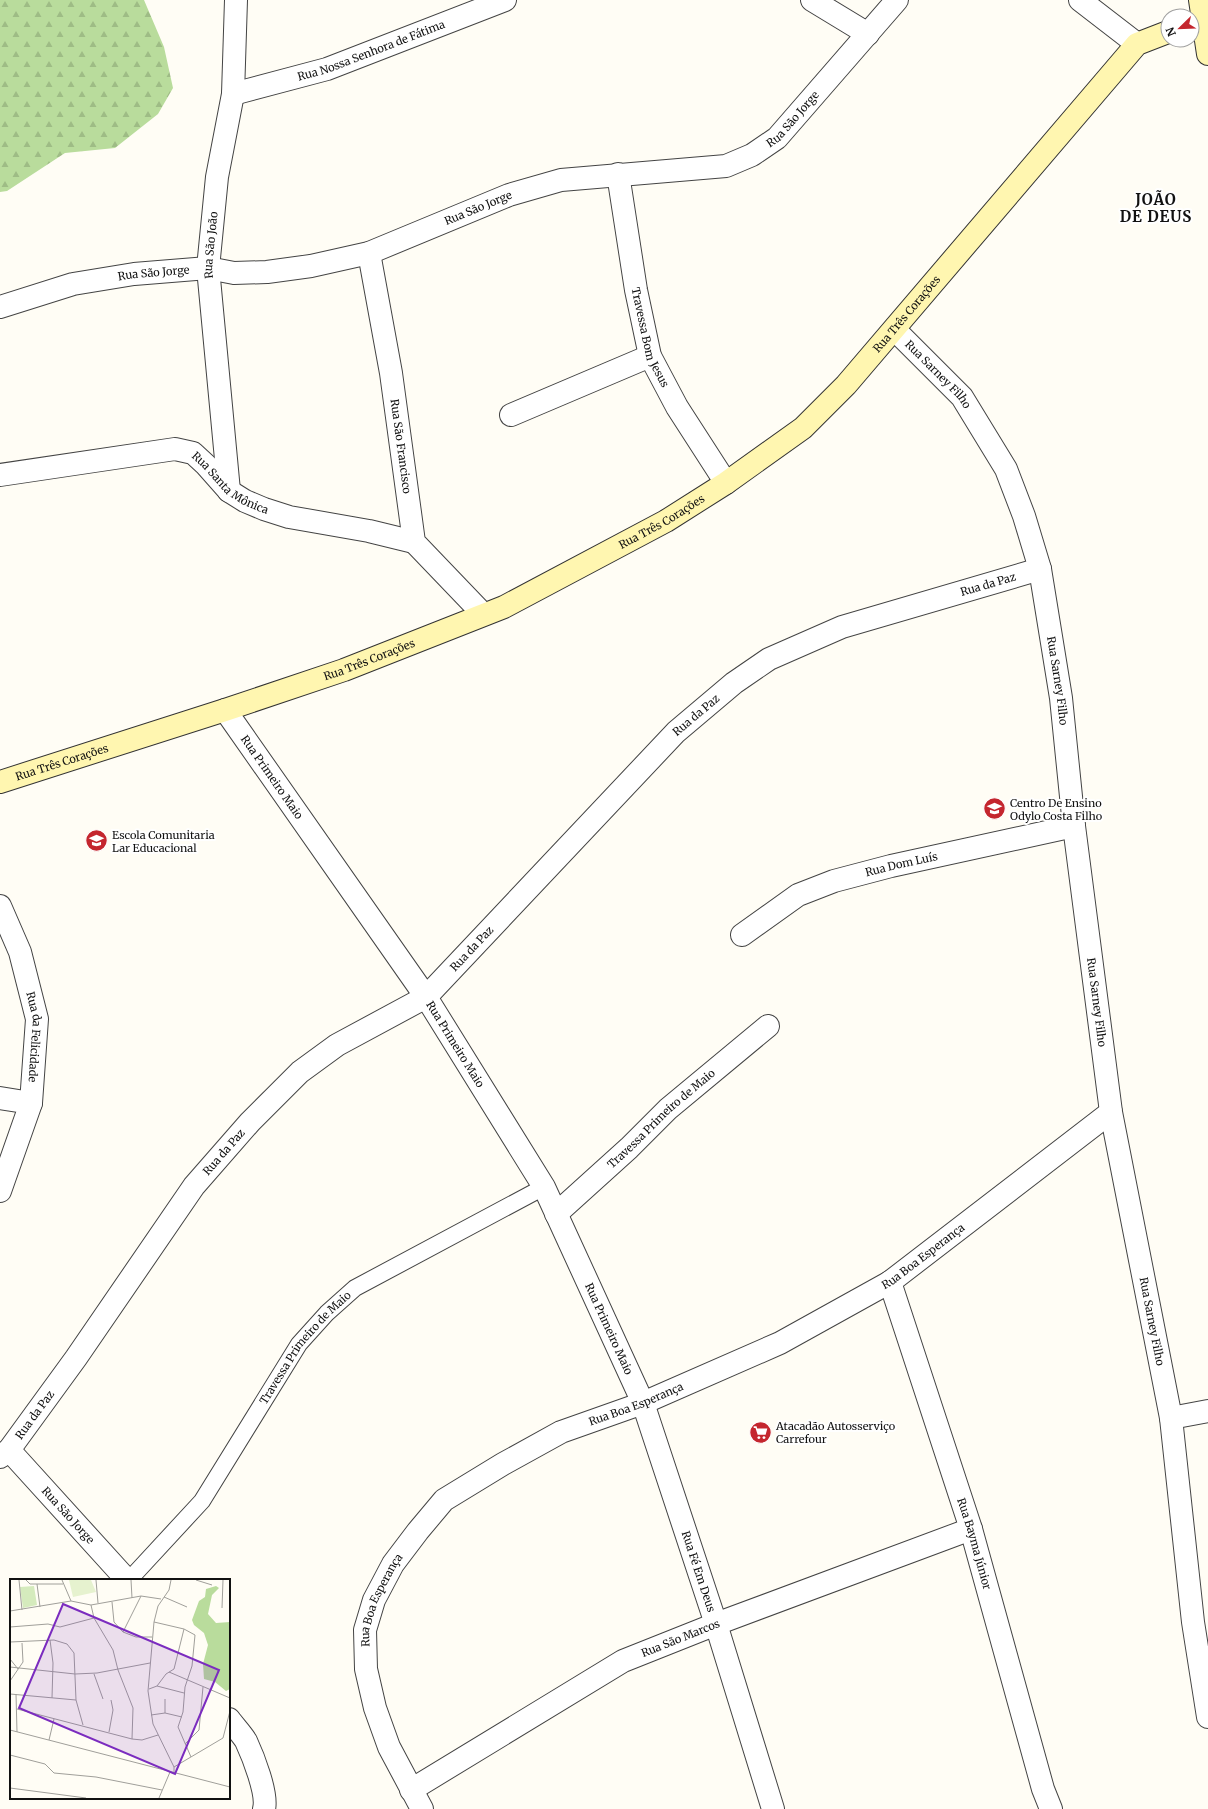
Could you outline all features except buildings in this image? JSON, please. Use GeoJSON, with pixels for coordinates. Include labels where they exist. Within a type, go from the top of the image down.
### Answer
{"type":"FeatureCollection","features":[{"type":"Feature","properties":{"kind":"street","name":"Rua São João"},"geometry":{"type":"LineString","coordinates":[[229,491],[208,268],[217,177],[233,94],[236,0]]}},
{"type":"Feature","properties":{"kind":"street","name":"Rua Nossa Senhora de Fátima"},"geometry":{"type":"LineString","coordinates":[[233,94],[326,69],[505,0]]}},
{"type":"Feature","properties":{"kind":"street"},"geometry":{"type":"LineString","coordinates":[[812,0],[868,34]]}},
{"type":"Feature","properties":{"kind":"street","name":"Rua São Jorge"},"geometry":{"type":"LineString","coordinates":[[0,307],[73,284],[134,274],[208,268],[234,273],[267,272],[311,266],[368,253],[509,195],[561,180],[726,166],[752,155],[777,138],[897,0]]}},
{"type":"Feature","properties":{"kind":"street"},"geometry":{"type":"LineString","coordinates":[[1080,0],[1137,44]]}},
{"type":"Feature","properties":{"kind":"street"},"geometry":{"type":"LineString","coordinates":[[1200,18],[1208,54]]}},
{"type":"Feature","properties":{"kind":"street","name":"Rua Três Corações"},"geometry":{"type":"LineString","coordinates":[[0,782],[344,670],[504,607],[666,521],[726,483],[803,428],[846,385],[895,330],[1137,44],[1160,35]]}},
{"type":"Feature","properties":{"kind":"street","name":"Travessa Bom Jesus"},"geometry":{"type":"LineString","coordinates":[[618,174],[636,290],[650,356],[677,407],[726,483]]}},
{"type":"Feature","properties":{"kind":"street","name":"Rua São Francisco"},"geometry":{"type":"LineString","coordinates":[[368,253],[391,373],[414,542]]}},
{"type":"Feature","properties":{"kind":"street","name":"Rua Sarney Filho"},"geometry":{"type":"LineString","coordinates":[[895,330],[962,397],[1002,462],[1024,516],[1040,569],[1061,698],[1074,826],[1111,1112],[1171,1418],[1193,1622],[1208,1716]]}},
{"type":"Feature","properties":{"kind":"street"},"geometry":{"type":"LineString","coordinates":[[511,415],[650,356]]}},
{"type":"Feature","properties":{"kind":"street","name":"Rua Santa Mônica"},"geometry":{"type":"LineString","coordinates":[[0,475],[175,449],[193,453],[229,491],[245,502],[289,517],[414,542]]}},
{"type":"Feature","properties":{"kind":"street"},"geometry":{"type":"LineString","coordinates":[[414,542],[483,614]]}},
{"type":"Feature","properties":{"kind":"street","name":"Rua da Paz"},"geometry":{"type":"LineString","coordinates":[[5,1454],[81,1352],[194,1186],[250,1122],[300,1072],[337,1045],[426,997],[676,732],[734,683],[769,659],[842,627],[1040,569]]}},
{"type":"Feature","properties":{"kind":"street","name":"Rua Primeiro Maio"},"geometry":{"type":"LineString","coordinates":[[225,710],[426,997],[544,1186],[643,1403]]}},
{"type":"Feature","properties":{"kind":"street","name":"Rua Dom Luís"},"geometry":{"type":"LineString","coordinates":[[742,935],[798,895],[834,880],[1074,826]]}},
{"type":"Feature","properties":{"kind":"street","name":"Rua da Felicidade"},"geometry":{"type":"LineString","coordinates":[[0,906],[20,952],[37,1019],[31,1103],[0,1191]]}},
{"type":"Feature","properties":{"kind":"street","name":"Travessa Primeiro de Maio"},"geometry":{"type":"LineString","coordinates":[[556,1214],[668,1109],[768,1026]]}},
{"type":"Feature","properties":{"kind":"street"},"geometry":{"type":"LineString","coordinates":[[0,1098],[31,1103]]}},
{"type":"Feature","properties":{"kind":"street","name":"Rua Boa Esperança"},"geometry":{"type":"LineString","coordinates":[[422,1809],[389,1746],[375,1708],[366,1669],[365,1630],[374,1600],[393,1564],[444,1500],[503,1464],[560,1432],[643,1403],[780,1343],[890,1282],[1111,1112]]}},
{"type":"Feature","properties":{"kind":"street","name":"Rua Bayma Júnior"},"geometry":{"type":"LineString","coordinates":[[890,1282],[971,1529],[1043,1790],[1051,1809]]}},
{"type":"Feature","properties":{"kind":"street","name":"Rua Fé Em Deus"},"geometry":{"type":"LineString","coordinates":[[643,1403],[716,1624],[773,1809]]}},
{"type":"Feature","properties":{"kind":"street"},"geometry":{"type":"LineString","coordinates":[[1171,1418],[1208,1411]]}},
{"type":"Feature","properties":{"kind":"street","name":"Rua São Jorge"},"geometry":{"type":"LineString","coordinates":[[5,1454],[127,1579]]}},
{"type":"Feature","properties":{"kind":"street","name":"Rua São Marcos"},"geometry":{"type":"LineString","coordinates":[[411,1790],[623,1661],[716,1624],[971,1529]]}},
{"type":"Feature","properties":{"kind":"street"},"geometry":{"type":"LineString","coordinates":[[230,1720],[246,1741],[266,1802],[264,1809]]}},
{"type":"Feature","properties":{"kind":"lane","name":"Travessa Primeiro de Maio"},"geometry":{"type":"LineString","coordinates":[[129,1579],[202,1501],[299,1344],[327,1313],[356,1288],[544,1186]]}},
{"type":"Feature","properties":{"kind":"green space"},"geometry":{"type":"Polygon","coordinates":[[[0,0],[144,0],[164,47],[173,88],[158,114],[115,148],[65,153],[7,191],[0,192],[0,0]]]}},
{"type":"Feature","properties":{"kind":"place","name":"Centro De Ensino Odylo Costa Filho"},"geometry":{"type":"Point","coordinates":[995,809]}},
{"type":"Feature","properties":{"kind":"place","name":"Escola Comunitaria Lar Educacional"},"geometry":{"type":"Point","coordinates":[96,841]}},
{"type":"Feature","properties":{"kind":"place","name":"Atacadão Autosserviço Carrefour"},"geometry":{"type":"Point","coordinates":[760,1432]}},
{"type":"Feature","properties":{"kind":"district","name":"JOÃO DE DEUS"},"geometry":{"type":"Point","coordinates":[1156,208]}}]}
